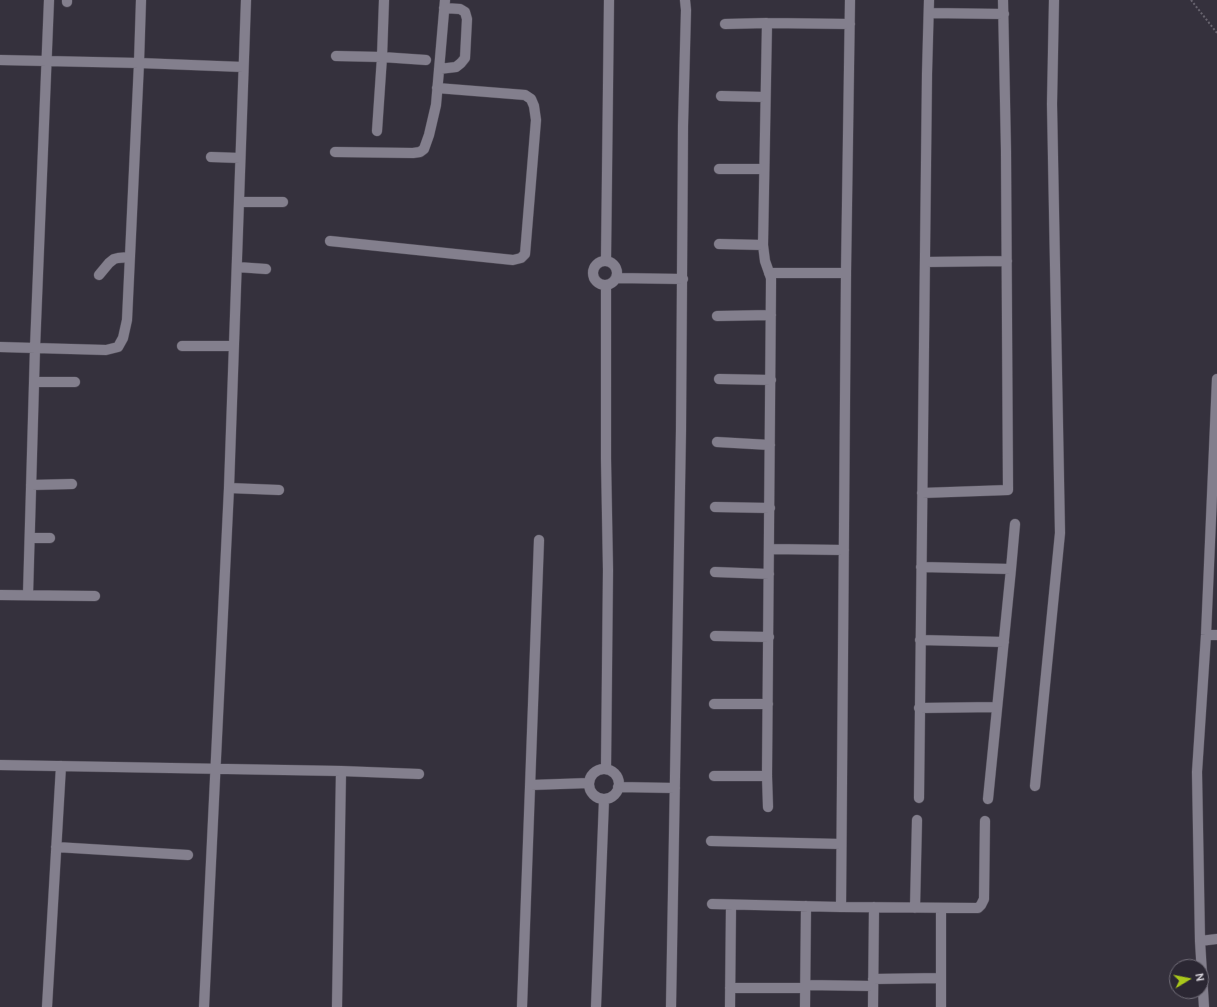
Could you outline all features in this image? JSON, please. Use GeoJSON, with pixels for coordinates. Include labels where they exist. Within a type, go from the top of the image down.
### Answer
{"type":"FeatureCollection","features":[{"type":"Feature","properties":{"kind":"street"},"geometry":{"type":"LineString","coordinates":[[28,595],[35,348],[48,0]]}},
{"type":"Feature","properties":{"kind":"street"},"geometry":{"type":"LineString","coordinates":[[0,347],[106,350],[118,346],[123,338],[127,320],[140,63],[141,0]]}},
{"type":"Feature","properties":{"kind":"street"},"geometry":{"type":"LineString","coordinates":[[204,1007],[229,488],[246,0]]}},
{"type":"Feature","properties":{"kind":"street"},"geometry":{"type":"LineString","coordinates":[[377,131],[384,0]]}},
{"type":"Feature","properties":{"kind":"street"},"geometry":{"type":"LineString","coordinates":[[606,260],[609,0]]}},
{"type":"Feature","properties":{"kind":"street"},"geometry":{"type":"LineString","coordinates":[[671,1007],[683,279],[685,0]]}},
{"type":"Feature","properties":{"kind":"street"},"geometry":{"type":"LineString","coordinates":[[841,907],[846,273],[850,0]]}},
{"type":"Feature","properties":{"kind":"street"},"geometry":{"type":"LineString","coordinates":[[919,798],[929,0]]}},
{"type":"Feature","properties":{"kind":"street"},"geometry":{"type":"LineString","coordinates":[[922,494],[1008,490],[1007,261],[1003,0]]}},
{"type":"Feature","properties":{"kind":"street"},"geometry":{"type":"LineString","coordinates":[[1035,786],[1060,533],[1052,104],[1054,0]]}},
{"type":"Feature","properties":{"kind":"street"},"geometry":{"type":"LineString","coordinates":[[335,152],[413,153],[420,152],[424,149],[436,105],[444,4],[465,12],[467,19],[465,58],[456,67],[439,69]]}},
{"type":"Feature","properties":{"kind":"street"},"geometry":{"type":"LineString","coordinates":[[929,14],[1004,14]]}},
{"type":"Feature","properties":{"kind":"street"},"geometry":{"type":"LineString","coordinates":[[767,23],[763,245],[765,261],[771,278],[768,807]]}},
{"type":"Feature","properties":{"kind":"street"},"geometry":{"type":"LineString","coordinates":[[725,24],[850,24]]}},
{"type":"Feature","properties":{"kind":"street"},"geometry":{"type":"LineString","coordinates":[[336,56],[426,60]]}},
{"type":"Feature","properties":{"kind":"street"},"geometry":{"type":"LineString","coordinates":[[0,60],[243,67]]}},
{"type":"Feature","properties":{"kind":"street"},"geometry":{"type":"LineString","coordinates":[[330,241],[513,260],[521,258],[525,254],[536,120],[534,106],[531,99],[525,95],[437,88]]}},
{"type":"Feature","properties":{"kind":"street"},"geometry":{"type":"LineString","coordinates":[[722,96],[765,97]]}},
{"type":"Feature","properties":{"kind":"street"},"geometry":{"type":"LineString","coordinates":[[211,157],[240,158]]}},
{"type":"Feature","properties":{"kind":"street"},"geometry":{"type":"LineString","coordinates":[[719,169],[764,169]]}},
{"type":"Feature","properties":{"kind":"street"},"geometry":{"type":"LineString","coordinates":[[239,202],[283,202]]}},
{"type":"Feature","properties":{"kind":"street"},"geometry":{"type":"LineString","coordinates":[[719,244],[763,245]]}},
{"type":"Feature","properties":{"kind":"street"},"geometry":{"type":"LineString","coordinates":[[99,275],[114,259],[130,258]]}},
{"type":"Feature","properties":{"kind":"street"},"geometry":{"type":"LineString","coordinates":[[606,260],[615,265],[617,271],[616,278],[612,283],[606,285],[600,284],[595,280],[592,274],[593,268],[597,262],[606,260]]}},
{"type":"Feature","properties":{"kind":"street"},"geometry":{"type":"LineString","coordinates":[[925,262],[1007,261]]}},
{"type":"Feature","properties":{"kind":"street"},"geometry":{"type":"LineString","coordinates":[[237,267],[266,269]]}},
{"type":"Feature","properties":{"kind":"street"},"geometry":{"type":"LineString","coordinates":[[769,273],[846,273]]}},
{"type":"Feature","properties":{"kind":"street"},"geometry":{"type":"LineString","coordinates":[[616,278],[683,279]]}},
{"type":"Feature","properties":{"kind":"street"},"geometry":{"type":"LineString","coordinates":[[606,285],[606,459],[608,570],[606,769]]}},
{"type":"Feature","properties":{"kind":"street"},"geometry":{"type":"LineString","coordinates":[[717,316],[771,315]]}},
{"type":"Feature","properties":{"kind":"street"},"geometry":{"type":"LineString","coordinates":[[182,346],[234,346]]}},
{"type":"Feature","properties":{"kind":"street"},"geometry":{"type":"LineString","coordinates":[[719,379],[771,380]]}},
{"type":"Feature","properties":{"kind":"street"},"geometry":{"type":"LineString","coordinates":[[1204,1007],[1200,941],[1197,772],[1206,635],[1217,379]]}},
{"type":"Feature","properties":{"kind":"street"},"geometry":{"type":"LineString","coordinates":[[34,382],[75,382]]}},
{"type":"Feature","properties":{"kind":"street"},"geometry":{"type":"LineString","coordinates":[[717,442],[770,444]]}},
{"type":"Feature","properties":{"kind":"street"},"geometry":{"type":"LineString","coordinates":[[31,485],[72,484]]}},
{"type":"Feature","properties":{"kind":"street"},"geometry":{"type":"LineString","coordinates":[[229,488],[279,490]]}},
{"type":"Feature","properties":{"kind":"street"},"geometry":{"type":"LineString","coordinates":[[715,507],[770,508]]}},
{"type":"Feature","properties":{"kind":"street"},"geometry":{"type":"LineString","coordinates":[[988,799],[1012,569],[1015,524]]}},
{"type":"Feature","properties":{"kind":"street"},"geometry":{"type":"LineString","coordinates":[[30,538],[50,538]]}},
{"type":"Feature","properties":{"kind":"street"},"geometry":{"type":"LineString","coordinates":[[522,1007],[539,540]]}},
{"type":"Feature","properties":{"kind":"street"},"geometry":{"type":"LineString","coordinates":[[770,549],[844,550]]}},
{"type":"Feature","properties":{"kind":"street"},"geometry":{"type":"LineString","coordinates":[[921,567],[1012,569]]}},
{"type":"Feature","properties":{"kind":"street"},"geometry":{"type":"LineString","coordinates":[[715,572],[769,574]]}},
{"type":"Feature","properties":{"kind":"street"},"geometry":{"type":"LineString","coordinates":[[0,595],[95,596]]}},
{"type":"Feature","properties":{"kind":"street"},"geometry":{"type":"LineString","coordinates":[[1206,635],[1217,635]]}},
{"type":"Feature","properties":{"kind":"street"},"geometry":{"type":"LineString","coordinates":[[715,636],[769,637]]}},
{"type":"Feature","properties":{"kind":"street"},"geometry":{"type":"LineString","coordinates":[[920,640],[1004,642]]}},
{"type":"Feature","properties":{"kind":"street"},"geometry":{"type":"LineString","coordinates":[[714,704],[768,704]]}},
{"type":"Feature","properties":{"kind":"street"},"geometry":{"type":"LineString","coordinates":[[919,708],[997,708]]}},
{"type":"Feature","properties":{"kind":"street"},"geometry":{"type":"LineString","coordinates":[[0,765],[341,771],[419,774]]}},
{"type":"Feature","properties":{"kind":"street"},"geometry":{"type":"LineString","coordinates":[[47,1007],[60,766]]}},
{"type":"Feature","properties":{"kind":"street"},"geometry":{"type":"LineString","coordinates":[[601,769],[606,769],[615,774],[618,787],[613,796],[604,800],[599,799],[591,793],[589,783],[592,774],[601,769]]}},
{"type":"Feature","properties":{"kind":"street"},"geometry":{"type":"LineString","coordinates":[[336,1007],[341,771]]}},
{"type":"Feature","properties":{"kind":"street"},"geometry":{"type":"LineString","coordinates":[[714,776],[767,776]]}},
{"type":"Feature","properties":{"kind":"street"},"geometry":{"type":"LineString","coordinates":[[530,785],[589,783]]}},
{"type":"Feature","properties":{"kind":"street"},"geometry":{"type":"LineString","coordinates":[[618,787],[674,788]]}},
{"type":"Feature","properties":{"kind":"street"},"geometry":{"type":"LineString","coordinates":[[596,1007],[604,800]]}},
{"type":"Feature","properties":{"kind":"street"},"geometry":{"type":"LineString","coordinates":[[915,908],[917,820]]}},
{"type":"Feature","properties":{"kind":"street"},"geometry":{"type":"LineString","coordinates":[[712,904],[978,908],[984,899],[986,821]]}},
{"type":"Feature","properties":{"kind":"street"},"geometry":{"type":"LineString","coordinates":[[711,841],[842,844]]}},
{"type":"Feature","properties":{"kind":"street"},"geometry":{"type":"LineString","coordinates":[[56,847],[188,855]]}},
{"type":"Feature","properties":{"kind":"street"},"geometry":{"type":"LineString","coordinates":[[730,1007],[731,904]]}},
{"type":"Feature","properties":{"kind":"street"},"geometry":{"type":"LineString","coordinates":[[805,1007],[806,906]]}},
{"type":"Feature","properties":{"kind":"street"},"geometry":{"type":"LineString","coordinates":[[873,1007],[874,907]]}},
{"type":"Feature","properties":{"kind":"street"},"geometry":{"type":"LineString","coordinates":[[941,908],[941,1007]]}},
{"type":"Feature","properties":{"kind":"street"},"geometry":{"type":"LineString","coordinates":[[1200,941],[1217,939]]}},
{"type":"Feature","properties":{"kind":"street"},"geometry":{"type":"LineString","coordinates":[[730,988],[873,983],[941,978]]}},
{"type":"Feature","properties":{"kind":"path"},"geometry":{"type":"LineString","coordinates":[[1191,0],[1217,33]]}}]}
